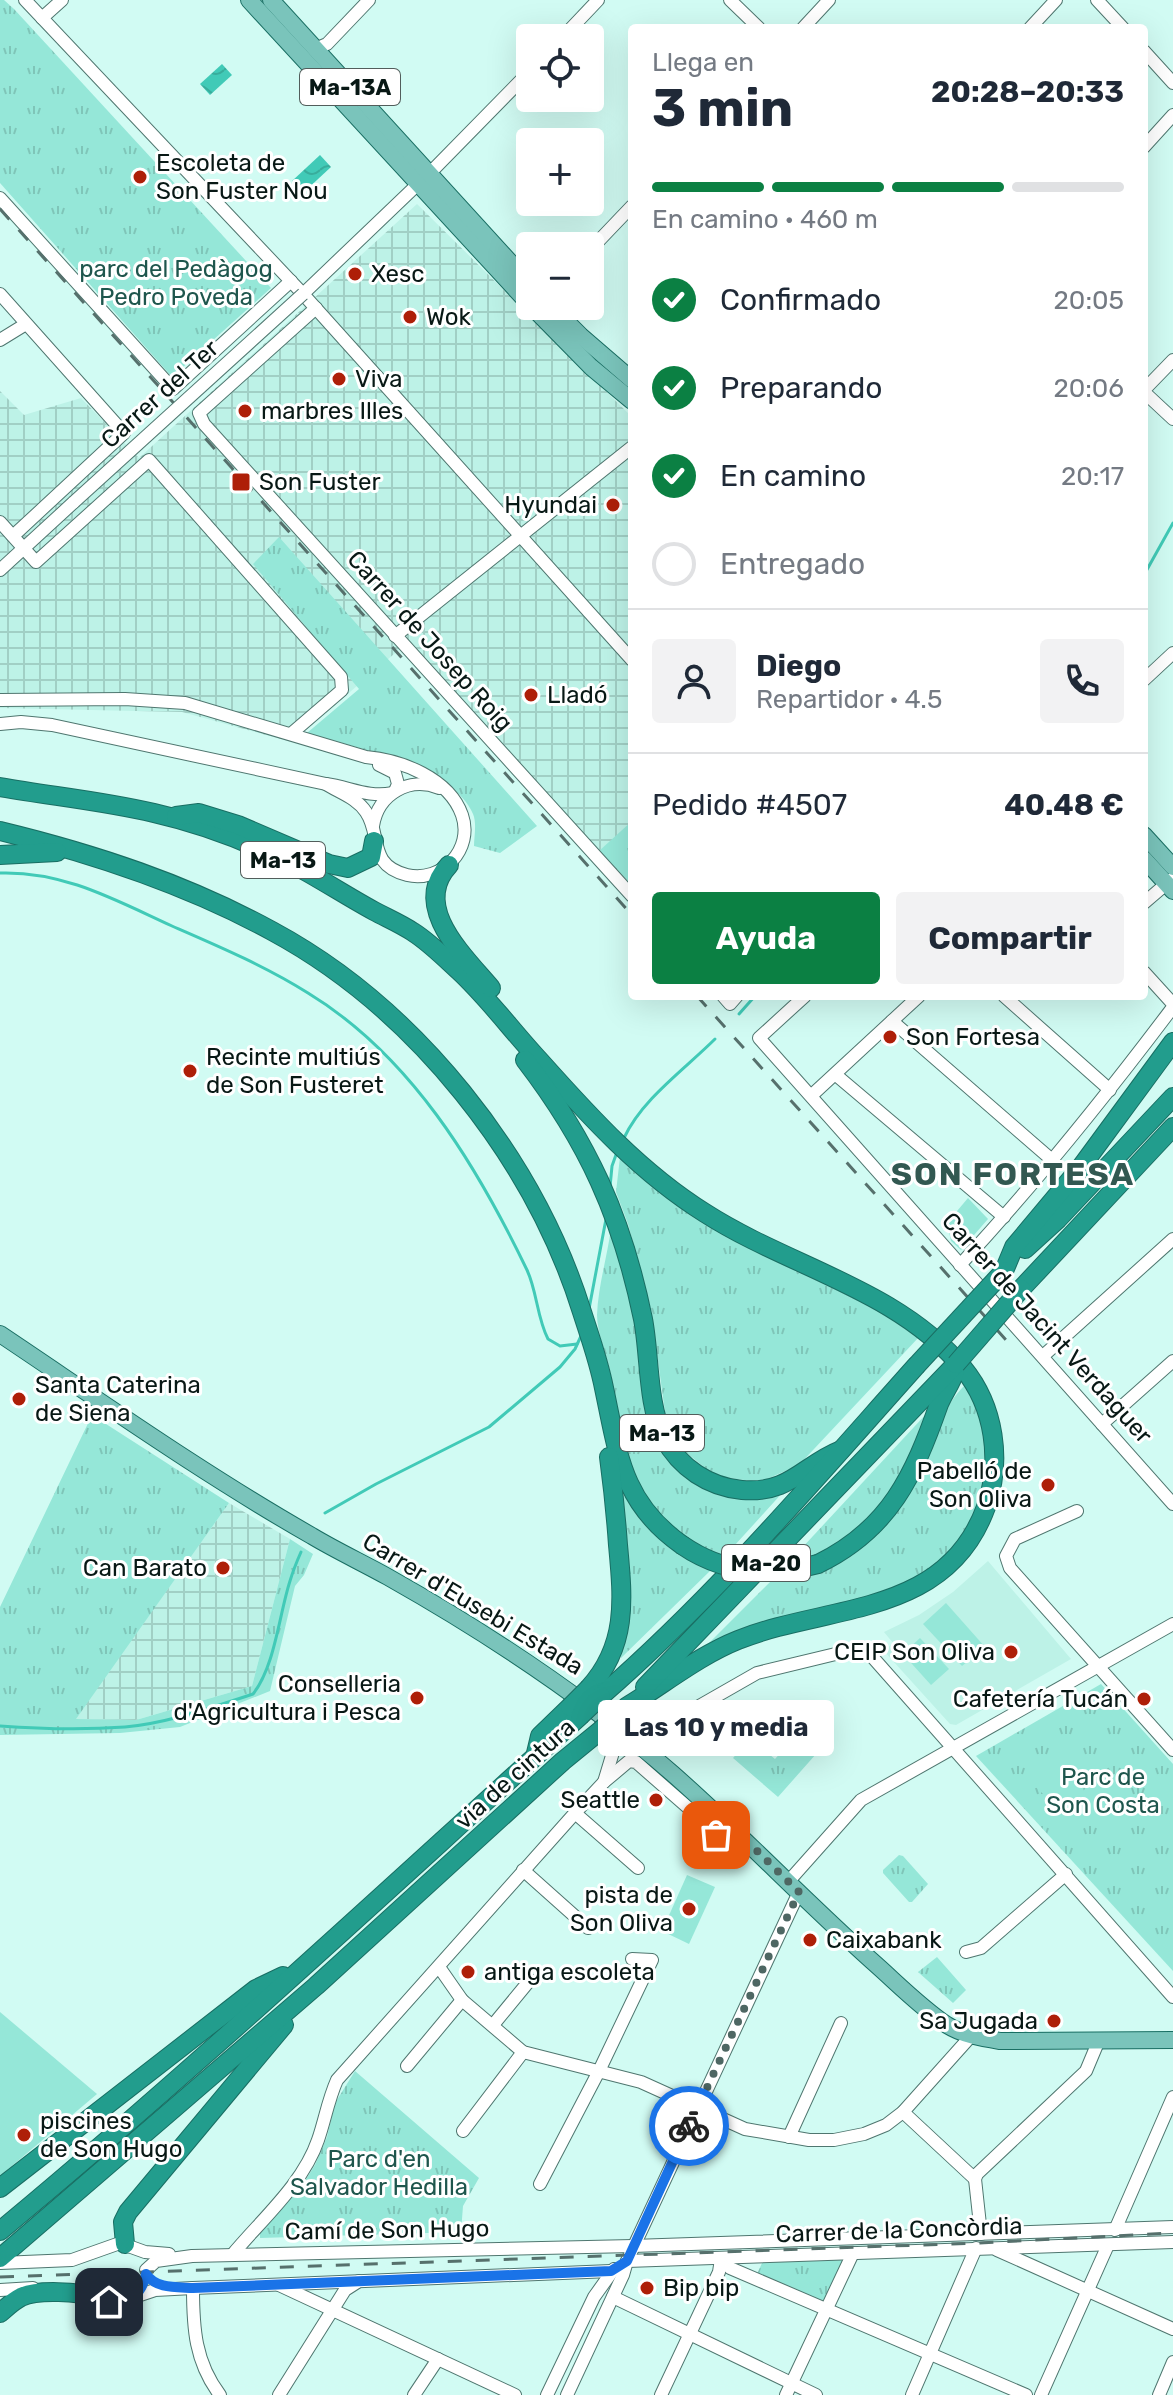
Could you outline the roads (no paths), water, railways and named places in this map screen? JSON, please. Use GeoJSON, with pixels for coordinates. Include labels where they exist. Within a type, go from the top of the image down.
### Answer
{"type":"FeatureCollection","features":[{"type":"Feature","properties":{"kind":"highway","name":"Ma-13"},"geometry":{"type":"LineString","coordinates":[[0,787],[170,817],[260,848],[388,919],[504,1032],[563,1114],[598,1174],[619,1224],[644,1327],[657,1419],[667,1444],[683,1463],[712,1483],[740,1490],[759,1490],[792,1482],[825,1456],[841,1450]]}},
{"type":"Feature","properties":{"kind":"highway"},"geometry":{"type":"LineString","coordinates":[[170,817],[199,813],[238,825],[329,864],[348,868],[371,857],[373,835]]}},
{"type":"Feature","properties":{"kind":"highway","name":"Ma-13"},"geometry":{"type":"LineString","coordinates":[[0,831],[145,873],[274,932],[318,959],[395,1022],[433,1058],[496,1138],[548,1227],[590,1336],[590,1355],[614,1492],[622,1602],[612,1655],[595,1692]]}},
{"type":"Feature","properties":{"kind":"highway"},"geometry":{"type":"LineString","coordinates":[[0,855],[80,852]]}},
{"type":"Feature","properties":{"kind":"highway"},"geometry":{"type":"LineString","coordinates":[[449,865],[436,884],[437,911],[456,946],[526,1032],[536,1057]]}},
{"type":"Feature","properties":{"kind":"highway"},"geometry":{"type":"LineString","coordinates":[[388,919],[414,933],[459,971],[514,1028],[536,1057],[610,1138],[672,1191],[716,1221],[890,1307],[924,1330],[960,1365],[979,1392],[992,1431],[994,1467],[987,1503],[960,1552],[932,1577],[883,1602],[738,1640],[623,1709]]}},
{"type":"Feature","properties":{"kind":"highway"},"geometry":{"type":"LineString","coordinates":[[1004,1271],[1014,1247],[1089,1156],[1173,1042]]}},
{"type":"Feature","properties":{"kind":"highway","name":"Ma-20"},"geometry":{"type":"LineString","coordinates":[[0,2231],[215,2048],[536,1756],[595,1692],[642,1660],[732,1570],[1004,1271],[1058,1219],[1173,1097]]}},
{"type":"Feature","properties":{"kind":"highway","name":"Ma-20"},"geometry":{"type":"LineString","coordinates":[[956,1364],[1021,1289],[1173,1127]]}},
{"type":"Feature","properties":{"kind":"highway"},"geometry":{"type":"LineString","coordinates":[[590,1336],[623,1473],[650,1516],[682,1545],[706,1560],[751,1571],[779,1572],[818,1564],[860,1537],[900,1493],[922,1453],[943,1395],[951,1386],[956,1364]]}},
{"type":"Feature","properties":{"kind":"highway","name":"via de cintura"},"geometry":{"type":"LineString","coordinates":[[316,1986],[623,1709],[956,1364]]}},
{"type":"Feature","properties":{"kind":"highway"},"geometry":{"type":"LineString","coordinates":[[0,2188],[256,1989],[300,1968]]}},
{"type":"Feature","properties":{"kind":"highway"},"geometry":{"type":"LineString","coordinates":[[130,2246],[123,2222],[128,2212],[316,1986]]}},
{"type":"Feature","properties":{"kind":"highway","name":"Ma-20"},"geometry":{"type":"LineString","coordinates":[[0,2260],[316,1986]]}},
{"type":"Feature","properties":{"kind":"highway"},"geometry":{"type":"LineString","coordinates":[[0,2313],[29,2295],[77,2293],[97,2297]]}},
{"type":"Feature","properties":{"kind":"main road","name":"Ma-13A"},"geometry":{"type":"LineString","coordinates":[[249,0],[291,46],[516,270]]}},
{"type":"Feature","properties":{"kind":"main road","name":"Ma-13A"},"geometry":{"type":"LineString","coordinates":[[271,0],[516,289]]}},
{"type":"Feature","properties":{"kind":"main road"},"geometry":{"type":"LineString","coordinates":[[291,46],[315,49]]}},
{"type":"Feature","properties":{"kind":"main road","name":"Ma-13A"},"geometry":{"type":"LineString","coordinates":[[543,320],[591,367],[628,398]]}},
{"type":"Feature","properties":{"kind":"main road"},"geometry":{"type":"LineString","coordinates":[[551,320],[552,329]]}},
{"type":"Feature","properties":{"kind":"main road"},"geometry":{"type":"LineString","coordinates":[[564,320],[628,377]]}},
{"type":"Feature","properties":{"kind":"main road"},"geometry":{"type":"LineString","coordinates":[[1148,839],[1173,867]]}},
{"type":"Feature","properties":{"kind":"main road"},"geometry":{"type":"LineString","coordinates":[[1148,863],[1171,884]]}},
{"type":"Feature","properties":{"kind":"main road","name":"Carrer d'Eusebi Estada"},"geometry":{"type":"LineString","coordinates":[[0,1334],[311,1536],[452,1616],[574,1694],[636,1742],[949,2027],[971,2036],[1000,2041],[1173,2040]]}},
{"type":"Feature","properties":{"kind":"street"},"geometry":{"type":"LineString","coordinates":[[25,0],[316,308],[628,655]]}},
{"type":"Feature","properties":{"kind":"street"},"geometry":{"type":"LineString","coordinates":[[42,18],[62,0]]}},
{"type":"Feature","properties":{"kind":"street"},"geometry":{"type":"LineString","coordinates":[[315,49],[327,44],[369,0]]}},
{"type":"Feature","properties":{"kind":"street"},"geometry":{"type":"LineString","coordinates":[[575,24],[598,0]]}},
{"type":"Feature","properties":{"kind":"street"},"geometry":{"type":"LineString","coordinates":[[730,0],[755,24]]}},
{"type":"Feature","properties":{"kind":"street"},"geometry":{"type":"LineString","coordinates":[[807,24],[829,0]]}},
{"type":"Feature","properties":{"kind":"street"},"geometry":{"type":"LineString","coordinates":[[1034,24],[1056,0]]}},
{"type":"Feature","properties":{"kind":"street"},"geometry":{"type":"LineString","coordinates":[[1097,0],[1119,24]]}},
{"type":"Feature","properties":{"kind":"street"},"geometry":{"type":"LineString","coordinates":[[1148,55],[1173,83]]}},
{"type":"Feature","properties":{"kind":"street","name":"Carrer del Ter"},"geometry":{"type":"LineString","coordinates":[[0,570],[303,294],[424,179],[516,85]]}},
{"type":"Feature","properties":{"kind":"street"},"geometry":{"type":"LineString","coordinates":[[1148,143],[1173,115]]}},
{"type":"Feature","properties":{"kind":"street"},"geometry":{"type":"LineString","coordinates":[[0,198],[173,389],[291,281]]}},
{"type":"Feature","properties":{"kind":"street"},"geometry":{"type":"LineString","coordinates":[[604,235],[628,210]]}},
{"type":"Feature","properties":{"kind":"street"},"geometry":{"type":"LineString","coordinates":[[0,294],[26,324],[0,340]]}},
{"type":"Feature","properties":{"kind":"street","name":"Carrer de Josep Roig"},"geometry":{"type":"LineString","coordinates":[[316,308],[199,413],[204,424],[628,892]]}},
{"type":"Feature","properties":{"kind":"street","name":"Carrer del Ter"},"geometry":{"type":"LineString","coordinates":[[13,536],[124,433],[26,324]]}},
{"type":"Feature","properties":{"kind":"street"},"geometry":{"type":"LineString","coordinates":[[1148,387],[1173,360]]}},
{"type":"Feature","properties":{"kind":"street"},"geometry":{"type":"LineString","coordinates":[[1148,395],[1173,419]]}},
{"type":"Feature","properties":{"kind":"street"},"geometry":{"type":"LineString","coordinates":[[395,636],[628,450]]}},
{"type":"Feature","properties":{"kind":"street"},"geometry":{"type":"LineString","coordinates":[[0,522],[36,562],[149,460],[341,677],[342,690],[292,733]]}},
{"type":"Feature","properties":{"kind":"street"},"geometry":{"type":"LineString","coordinates":[[1148,676],[1173,653]]}},
{"type":"Feature","properties":{"kind":"street"},"geometry":{"type":"LineString","coordinates":[[0,700],[125,699],[171,702],[292,733],[366,757],[395,773],[398,784],[379,807],[373,835]]}},
{"type":"Feature","properties":{"kind":"street"},"geometry":{"type":"LineString","coordinates":[[0,724],[30,722],[52,725],[343,786],[371,795],[424,784],[444,791]]}},
{"type":"Feature","properties":{"kind":"street"},"geometry":{"type":"LineString","coordinates":[[326,784],[360,804],[370,818],[378,852],[387,864],[407,875],[429,875],[449,865],[461,849],[465,830],[457,805],[416,770],[381,758],[366,757]]}},
{"type":"Feature","properties":{"kind":"street"},"geometry":{"type":"LineString","coordinates":[[1148,900],[1171,884]]}},
{"type":"Feature","properties":{"kind":"street"},"geometry":{"type":"LineString","coordinates":[[960,1265],[1110,1090],[1173,1005],[1148,977]]}},
{"type":"Feature","properties":{"kind":"street","name":"Carrer de Jacint Verdaguer"},"geometry":{"type":"LineString","coordinates":[[801,1000],[759,1038],[1173,1504]]}},
{"type":"Feature","properties":{"kind":"street"},"geometry":{"type":"LineString","coordinates":[[812,1095],[915,1000]]}},
{"type":"Feature","properties":{"kind":"street"},"geometry":{"type":"LineString","coordinates":[[1009,1000],[1110,1090]]}},
{"type":"Feature","properties":{"kind":"street"},"geometry":{"type":"LineString","coordinates":[[892,1021],[1052,1160]]}},
{"type":"Feature","properties":{"kind":"street"},"geometry":{"type":"LineString","coordinates":[[836,1075],[1004,1217]]}},
{"type":"Feature","properties":{"kind":"street"},"geometry":{"type":"LineString","coordinates":[[1043,1356],[1173,1239]]}},
{"type":"Feature","properties":{"kind":"street"},"geometry":{"type":"LineString","coordinates":[[1102,1424],[1173,1361]]}},
{"type":"Feature","properties":{"kind":"street"},"geometry":{"type":"LineString","coordinates":[[1162,1492],[1173,1482]]}},
{"type":"Feature","properties":{"kind":"street"},"geometry":{"type":"LineString","coordinates":[[1077,1511],[1015,1539],[1006,1556],[1010,1568],[1173,1750]]}},
{"type":"Feature","properties":{"kind":"street"},"geometry":{"type":"LineString","coordinates":[[567,2395],[699,2107],[794,1887],[861,1800],[1173,1624]]}},
{"type":"Feature","properties":{"kind":"street"},"geometry":{"type":"LineString","coordinates":[[232,2255],[300,2176],[318,2140],[326,2105],[337,2080],[604,1782],[614,1749],[640,1725],[675,1707],[694,1709],[757,1673],[848,1651],[868,1652],[1173,1997]]}},
{"type":"Feature","properties":{"kind":"street","name":"Carrer d'Eusebi Estada"},"geometry":{"type":"LineString","coordinates":[[604,1782],[629,1761],[636,1762],[733,1847],[751,1845]]}},
{"type":"Feature","properties":{"kind":"street"},"geometry":{"type":"LineString","coordinates":[[575,1813],[638,1868]]}},
{"type":"Feature","properties":{"kind":"street"},"geometry":{"type":"LineString","coordinates":[[523,1870],[588,1928]]}},
{"type":"Feature","properties":{"kind":"street"},"geometry":{"type":"LineString","coordinates":[[966,1952],[981,1948],[1066,1874]]}},
{"type":"Feature","properties":{"kind":"street"},"geometry":{"type":"LineString","coordinates":[[540,2184],[652,1960],[632,1959]]}},
{"type":"Feature","properties":{"kind":"street"},"geometry":{"type":"LineString","coordinates":[[439,1967],[462,2000],[523,2052],[641,2082],[745,2129],[789,2137],[834,2140],[886,2125],[903,2112],[971,2036]]}},
{"type":"Feature","properties":{"kind":"street"},"geometry":{"type":"LineString","coordinates":[[493,2025],[530,1980]]}},
{"type":"Feature","properties":{"kind":"street"},"geometry":{"type":"LineString","coordinates":[[407,2066],[462,2000]]}},
{"type":"Feature","properties":{"kind":"street"},"geometry":{"type":"LineString","coordinates":[[789,2137],[841,2023]]}},
{"type":"Feature","properties":{"kind":"street"},"geometry":{"type":"LineString","coordinates":[[981,2234],[977,2174],[1086,2071],[1099,2040]]}},
{"type":"Feature","properties":{"kind":"street"},"geometry":{"type":"LineString","coordinates":[[463,2131],[523,2052]]}},
{"type":"Feature","properties":{"kind":"street"},"geometry":{"type":"LineString","coordinates":[[1115,2230],[1173,2097]]}},
{"type":"Feature","properties":{"kind":"street"},"geometry":{"type":"LineString","coordinates":[[903,2112],[975,2179]]}},
{"type":"Feature","properties":{"kind":"street","name":"Carrer de la Concòrdia"},"geometry":{"type":"LineString","coordinates":[[633,2246],[1173,2227]]}},
{"type":"Feature","properties":{"kind":"street","name":"Carrer de la Concòrdia"},"geometry":{"type":"LineString","coordinates":[[627,2261],[1173,2242]]}},
{"type":"Feature","properties":{"kind":"street"},"geometry":{"type":"LineString","coordinates":[[0,2260],[72,2260],[88,2257],[110,2245],[130,2246],[155,2254],[192,2256]]}},
{"type":"Feature","properties":{"kind":"street"},"geometry":{"type":"LineString","coordinates":[[1041,2395],[1108,2245]]}},
{"type":"Feature","properties":{"kind":"street"},"geometry":{"type":"LineString","coordinates":[[130,2246],[143,2258],[149,2279],[160,2285],[193,2288]]}},
{"type":"Feature","properties":{"kind":"street","name":"Camí de Son Hugo"},"geometry":{"type":"LineString","coordinates":[[146,2272],[156,2261],[192,2256],[633,2246]]}},
{"type":"Feature","properties":{"kind":"street"},"geometry":{"type":"LineString","coordinates":[[912,2395],[976,2248]]}},
{"type":"Feature","properties":{"kind":"street"},"geometry":{"type":"LineString","coordinates":[[994,2248],[1173,2329]]}},
{"type":"Feature","properties":{"kind":"street"},"geometry":{"type":"LineString","coordinates":[[789,2389],[853,2253]]}},
{"type":"Feature","properties":{"kind":"street"},"geometry":{"type":"LineString","coordinates":[[721,2259],[730,2268],[1026,2395]]}},
{"type":"Feature","properties":{"kind":"street"},"geometry":{"type":"LineString","coordinates":[[661,2395],[719,2272],[721,2259]]}},
{"type":"Feature","properties":{"kind":"street"},"geometry":{"type":"LineString","coordinates":[[0,2290],[69,2288],[116,2303],[155,2290],[362,2280],[604,2275],[627,2261]]}},
{"type":"Feature","properties":{"kind":"street"},"geometry":{"type":"LineString","coordinates":[[130,2300],[140,2292],[146,2272]]}},
{"type":"Feature","properties":{"kind":"street"},"geometry":{"type":"LineString","coordinates":[[604,2275],[606,2311]]}},
{"type":"Feature","properties":{"kind":"street"},"geometry":{"type":"LineString","coordinates":[[547,2395],[604,2275]]}},
{"type":"Feature","properties":{"kind":"street"},"geometry":{"type":"LineString","coordinates":[[279,2395],[347,2287],[362,2280]]}},
{"type":"Feature","properties":{"kind":"street"},"geometry":{"type":"LineString","coordinates":[[272,2285],[288,2288],[515,2395]]}},
{"type":"Feature","properties":{"kind":"street"},"geometry":{"type":"LineString","coordinates":[[193,2288],[196,2347],[220,2395]]}},
{"type":"Feature","properties":{"kind":"street"},"geometry":{"type":"LineString","coordinates":[[613,2297],[789,2389],[816,2395]]}},
{"type":"Feature","properties":{"kind":"street"},"geometry":{"type":"LineString","coordinates":[[414,2395],[438,2359]]}},
{"type":"Feature","properties":{"kind":"street"},"geometry":{"type":"LineString","coordinates":[[1159,2395],[1173,2362]]}},
{"type":"Feature","properties":{"kind":"water"},"geometry":{"type":"Polygon","coordinates":[[[222,64],[232,75],[210,95],[200,84],[222,64]]]}},
{"type":"Feature","properties":{"kind":"water"},"geometry":{"type":"Polygon","coordinates":[[[320,155],[331,167],[303,193],[292,181],[320,155]]]}},
{"type":"Feature","properties":{"kind":"waterway"},"geometry":{"type":"LineString","coordinates":[[1148,568],[1173,523]]}},
{"type":"Feature","properties":{"kind":"waterway"},"geometry":{"type":"LineString","coordinates":[[0,873],[46,877],[109,897],[258,965],[345,1018],[409,1080],[462,1152],[527,1270],[548,1339],[560,1346],[577,1344]]}},
{"type":"Feature","properties":{"kind":"waterway"},"geometry":{"type":"LineString","coordinates":[[739,1014],[751,1000]]}},
{"type":"Feature","properties":{"kind":"waterway"},"geometry":{"type":"LineString","coordinates":[[624,1138],[653,1097],[715,1039]]}},
{"type":"Feature","properties":{"kind":"waterway"},"geometry":{"type":"LineString","coordinates":[[610,1187],[617,1152]]}},
{"type":"Feature","properties":{"kind":"waterway"},"geometry":{"type":"LineString","coordinates":[[589,1309],[606,1219]]}},
{"type":"Feature","properties":{"kind":"waterway"},"geometry":{"type":"LineString","coordinates":[[325,1513],[489,1427],[560,1367],[581,1336]]}},
{"type":"Feature","properties":{"kind":"waterway"},"geometry":{"type":"LineString","coordinates":[[0,1726],[78,1729],[141,1725],[190,1714],[253,1694],[267,1669],[290,1581],[301,1552]]}},
{"type":"Feature","properties":{"kind":"railway"},"geometry":{"type":"LineString","coordinates":[[0,209],[628,911]]}},
{"type":"Feature","properties":{"kind":"railway"},"geometry":{"type":"LineString","coordinates":[[701,1000],[1007,1341]]}},
{"type":"Feature","properties":{"kind":"railway"},"geometry":{"type":"LineString","coordinates":[[0,2277],[978,2243],[1173,2233]]}},
{"type":"Feature","properties":{"kind":"place","name":"Escoleta de Son Fuster Nou"},"geometry":{"type":"Point","coordinates":[140,177]}},
{"type":"Feature","properties":{"kind":"place","name":"Xesc"},"geometry":{"type":"Point","coordinates":[355,274]}},
{"type":"Feature","properties":{"kind":"place","name":"Wok"},"geometry":{"type":"Point","coordinates":[410,317]}},
{"type":"Feature","properties":{"kind":"place","name":"Viva"},"geometry":{"type":"Point","coordinates":[339,379]}},
{"type":"Feature","properties":{"kind":"place","name":"marbres Illes"},"geometry":{"type":"Point","coordinates":[245,411]}},
{"type":"Feature","properties":{"kind":"place","name":"Son Fuster"},"geometry":{"type":"Point","coordinates":[241,482]}},
{"type":"Feature","properties":{"kind":"place","name":"Hyundai"},"geometry":{"type":"Point","coordinates":[613,505]}},
{"type":"Feature","properties":{"kind":"place","name":"Lladó"},"geometry":{"type":"Point","coordinates":[531,695]}},
{"type":"Feature","properties":{"kind":"place","name":"Son Fortesa"},"geometry":{"type":"Point","coordinates":[890,1037]}},
{"type":"Feature","properties":{"kind":"place","name":"Recinte multiús de Son Fusteret"},"geometry":{"type":"Point","coordinates":[190,1071]}},
{"type":"Feature","properties":{"kind":"place","name":"Santa Caterina de Siena"},"geometry":{"type":"Point","coordinates":[19,1399]}},
{"type":"Feature","properties":{"kind":"place","name":"Pabelló de Son Oliva"},"geometry":{"type":"Point","coordinates":[1048,1485]}},
{"type":"Feature","properties":{"kind":"place","name":"Can Barato"},"geometry":{"type":"Point","coordinates":[223,1568]}},
{"type":"Feature","properties":{"kind":"place","name":"CEIP Son Oliva"},"geometry":{"type":"Point","coordinates":[1011,1652]}},
{"type":"Feature","properties":{"kind":"place","name":"Conselleria d'Agricultura i Pesca"},"geometry":{"type":"Point","coordinates":[417,1698]}},
{"type":"Feature","properties":{"kind":"place","name":"Cafetería Tucán"},"geometry":{"type":"Point","coordinates":[1144,1699]}},
{"type":"Feature","properties":{"kind":"place","name":"Seattle"},"geometry":{"type":"Point","coordinates":[656,1800]}},
{"type":"Feature","properties":{"kind":"place","name":"Las 10 y media"},"geometry":{"type":"Point","coordinates":[716,1835]}},
{"type":"Feature","properties":{"kind":"place","name":"pista de Son Oliva"},"geometry":{"type":"Point","coordinates":[689,1909]}},
{"type":"Feature","properties":{"kind":"place","name":"Caixabank"},"geometry":{"type":"Point","coordinates":[810,1940]}},
{"type":"Feature","properties":{"kind":"place","name":"antiga escoleta"},"geometry":{"type":"Point","coordinates":[468,1972]}},
{"type":"Feature","properties":{"kind":"place","name":"Sa Jugada"},"geometry":{"type":"Point","coordinates":[1054,2021]}},
{"type":"Feature","properties":{"kind":"place","name":"piscines de Son Hugo"},"geometry":{"type":"Point","coordinates":[24,2135]}},
{"type":"Feature","properties":{"kind":"place","name":"Bip bip"},"geometry":{"type":"Point","coordinates":[647,2288]}},
{"type":"Feature","properties":{"kind":"district","name":"SON FORTESA"},"geometry":{"type":"Point","coordinates":[1013,1174]}},
{"type":"Feature","properties":{"kind":"park label","name":"parc del Pedàgog Pedro Poveda"},"geometry":{"type":"Point","coordinates":[176,283]}},
{"type":"Feature","properties":{"kind":"park label","name":"Parc de Son Costa"},"geometry":{"type":"Point","coordinates":[1103,1791]}},
{"type":"Feature","properties":{"kind":"park label","name":"Parc d'en Salvador Hedilla"},"geometry":{"type":"Point","coordinates":[379,2173]}}]}
